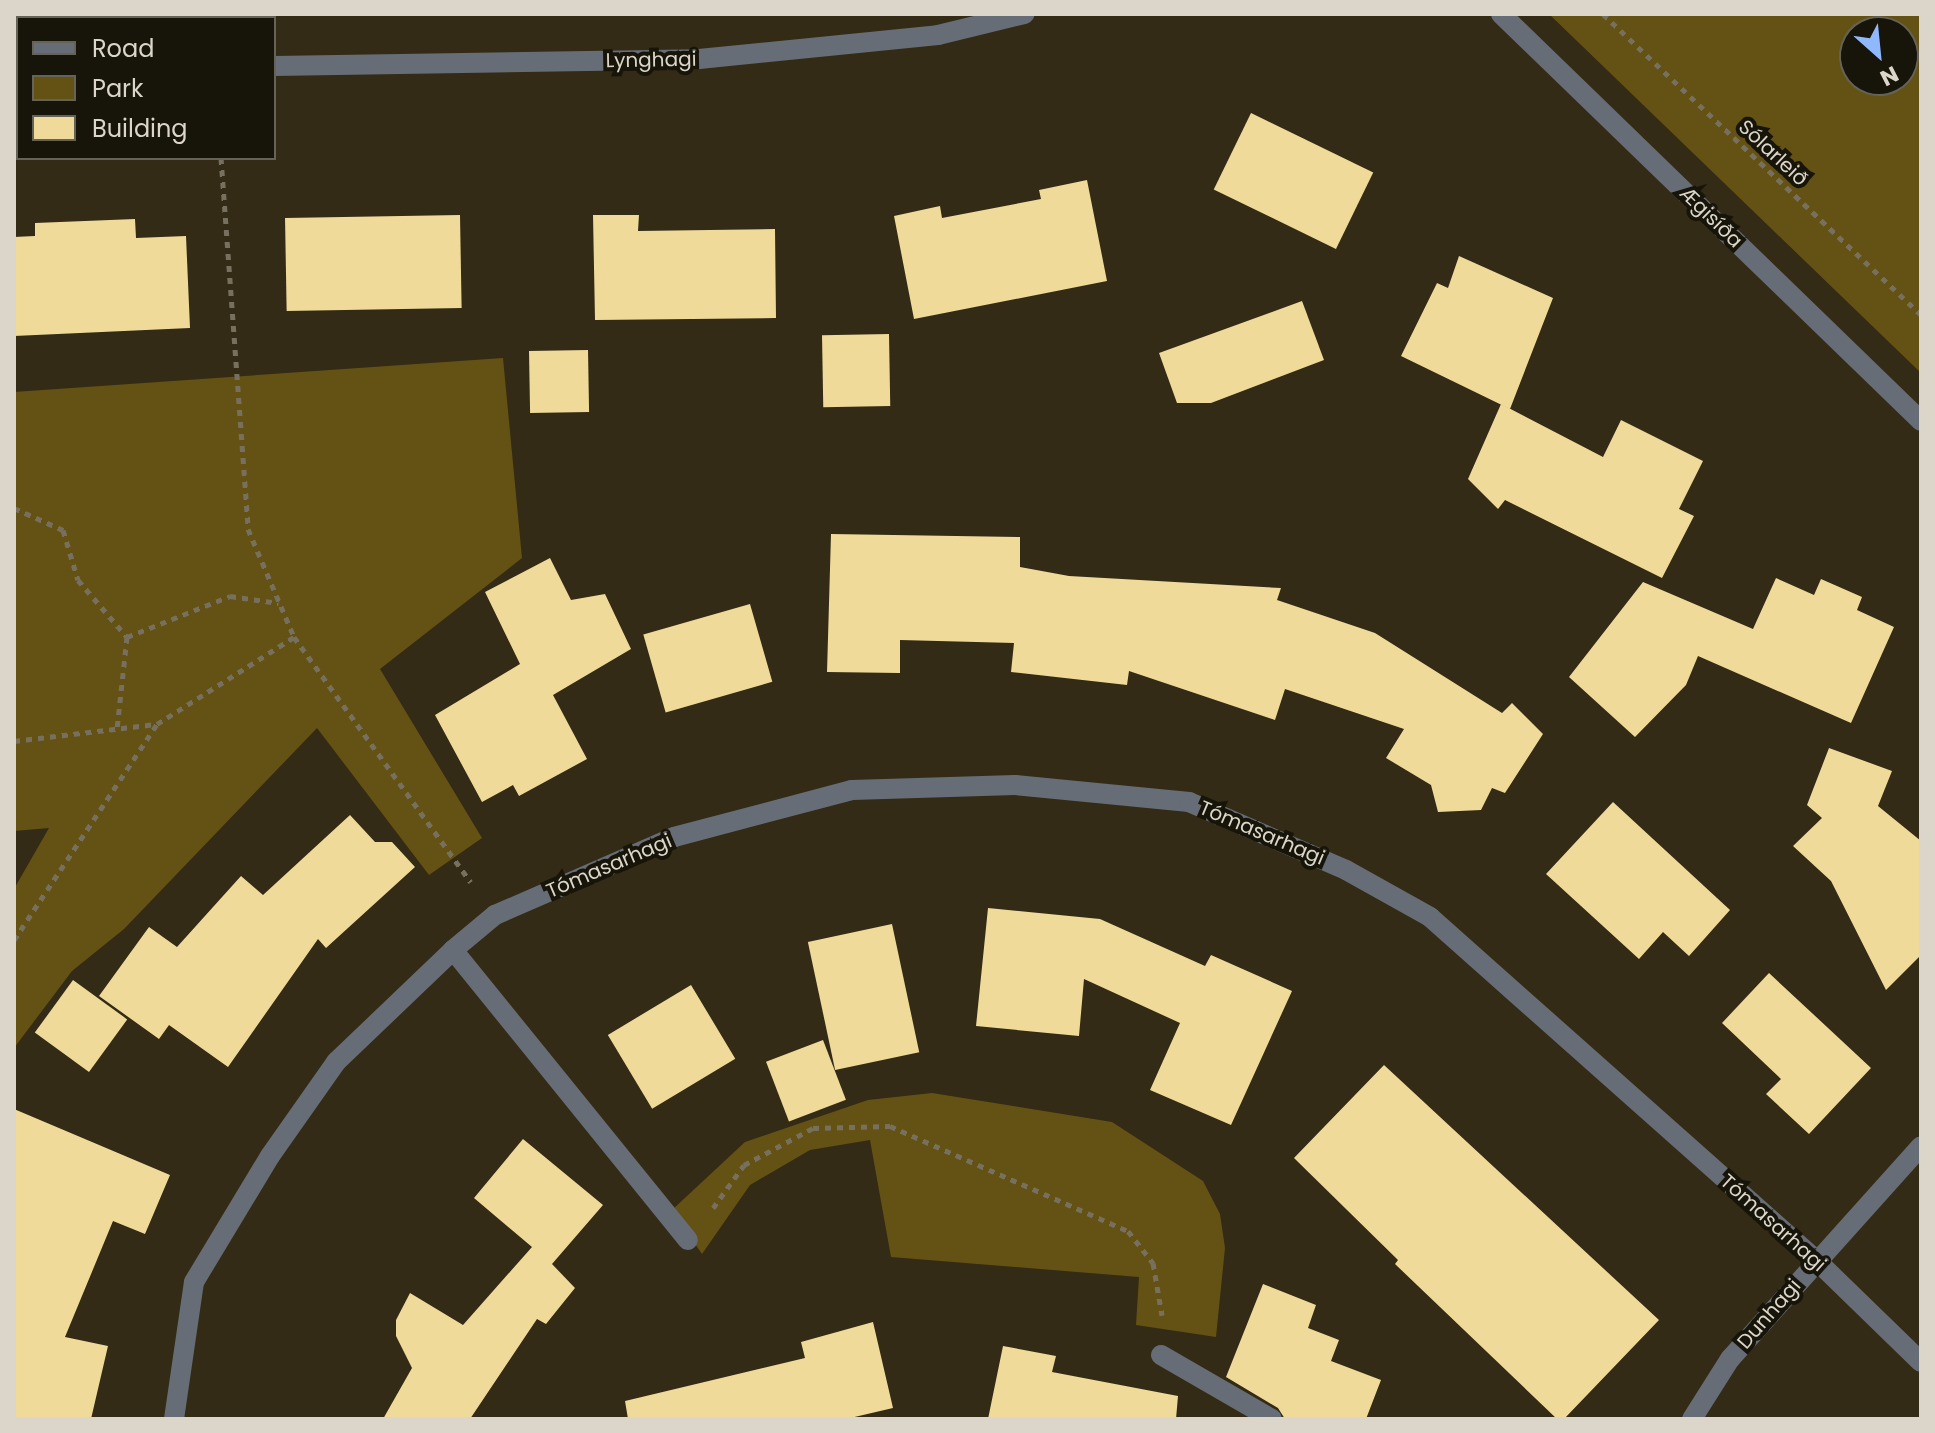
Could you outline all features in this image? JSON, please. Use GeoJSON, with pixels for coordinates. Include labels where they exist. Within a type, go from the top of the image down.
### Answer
{"type":"FeatureCollection","features":[{"type":"Feature","properties":{"kind":"street","name":"Lynghagi"},"geometry":{"type":"LineString","coordinates":[[276,66],[699,59],[938,35],[1024,14]]}},
{"type":"Feature","properties":{"kind":"street","name":"Ægisíða"},"geometry":{"type":"LineString","coordinates":[[1501,14],[1921,421]]}},
{"type":"Feature","properties":{"kind":"street","name":"Tómasarhagi"},"geometry":{"type":"LineString","coordinates":[[174,1419],[194,1282],[336,1062],[453,950],[495,915],[674,837],[852,790],[1015,785],[1189,802],[1346,870],[1430,917],[1816,1260],[1921,1362]]}},
{"type":"Feature","properties":{"kind":"street"},"geometry":{"type":"LineString","coordinates":[[453,950],[688,1240]]}},
{"type":"Feature","properties":{"kind":"street","name":"Dunhagi"},"geometry":{"type":"LineString","coordinates":[[1692,1419],[1730,1359],[1921,1146]]}},
{"type":"Feature","properties":{"kind":"street"},"geometry":{"type":"LineString","coordinates":[[1161,1355],[1272,1419]]}},
{"type":"Feature","properties":{"kind":"path","name":"Sólarleið"},"geometry":{"type":"LineString","coordinates":[[1603,14],[1921,315]]}},
{"type":"Feature","properties":{"kind":"path"},"geometry":{"type":"LineString","coordinates":[[221,160],[248,529],[294,637],[495,915]]}},
{"type":"Feature","properties":{"kind":"path"},"geometry":{"type":"LineString","coordinates":[[14,508],[63,530],[78,580],[127,637],[117,729]]}},
{"type":"Feature","properties":{"kind":"path"},"geometry":{"type":"LineString","coordinates":[[127,637],[230,596],[280,603]]}},
{"type":"Feature","properties":{"kind":"path"},"geometry":{"type":"LineString","coordinates":[[14,940],[157,724],[294,637]]}},
{"type":"Feature","properties":{"kind":"path"},"geometry":{"type":"LineString","coordinates":[[14,741],[157,724]]}},
{"type":"Feature","properties":{"kind":"path"},"geometry":{"type":"LineString","coordinates":[[688,1240],[744,1165],[813,1128],[890,1126],[1128,1231],[1153,1263],[1162,1301]]}},
{"type":"Feature","properties":{"kind":"green space"},"geometry":{"type":"Polygon","coordinates":[[[1549,14],[1921,14],[1921,373],[1549,14]]]}},
{"type":"Feature","properties":{"kind":"green space"},"geometry":{"type":"Polygon","coordinates":[[[503,358],[522,558],[380,669],[482,838],[429,875],[317,728],[124,929],[72,971],[14,1048],[14,889],[49,828],[14,831],[14,392],[503,358]]]}},
{"type":"Feature","properties":{"kind":"green space"},"geometry":{"type":"Polygon","coordinates":[[[932,1093],[1112,1122],[1203,1181],[1220,1214],[1225,1248],[1216,1337],[1136,1325],[1139,1277],[891,1257],[870,1140],[810,1150],[750,1185],[702,1254],[672,1210],[745,1142],[868,1100],[932,1093]]]}},
{"type":"Feature","properties":{"kind":"building"},"geometry":{"type":"Polygon","coordinates":[[[1251,113],[1373,173],[1336,249],[1214,189],[1251,113]]]}},
{"type":"Feature","properties":{"kind":"building"},"geometry":{"type":"Polygon","coordinates":[[[1087,180],[1107,281],[914,319],[894,216],[940,206],[942,218],[1041,199],[1039,190],[1087,180]]]}},
{"type":"Feature","properties":{"kind":"building"},"geometry":{"type":"Polygon","coordinates":[[[460,215],[462,308],[287,311],[285,218],[460,215]]]}},
{"type":"Feature","properties":{"kind":"building"},"geometry":{"type":"Polygon","coordinates":[[[593,215],[639,215],[638,231],[775,229],[776,318],[595,320],[593,215]]]}},
{"type":"Feature","properties":{"kind":"building"},"geometry":{"type":"Polygon","coordinates":[[[135,219],[136,238],[186,236],[190,328],[14,336],[14,237],[35,236],[35,223],[135,219]]]}},
{"type":"Feature","properties":{"kind":"building"},"geometry":{"type":"Polygon","coordinates":[[[1459,256],[1553,298],[1510,409],[1401,356],[1437,283],[1448,288],[1459,256]]]}},
{"type":"Feature","properties":{"kind":"building"},"geometry":{"type":"Polygon","coordinates":[[[1302,301],[1324,360],[1211,403],[1177,403],[1159,353],[1302,301]]]}},
{"type":"Feature","properties":{"kind":"building"},"geometry":{"type":"Polygon","coordinates":[[[889,334],[890,406],[823,407],[822,335],[889,334]]]}},
{"type":"Feature","properties":{"kind":"building"},"geometry":{"type":"Polygon","coordinates":[[[588,350],[589,412],[530,413],[529,351],[588,350]]]}},
{"type":"Feature","properties":{"kind":"building"},"geometry":{"type":"Polygon","coordinates":[[[1501,404],[1603,457],[1621,420],[1703,461],[1679,509],[1694,516],[1662,578],[1505,500],[1498,509],[1468,479],[1501,404]]]}},
{"type":"Feature","properties":{"kind":"building"},"geometry":{"type":"Polygon","coordinates":[[[831,534],[1020,537],[1020,567],[1069,576],[1281,588],[1277,600],[1375,633],[1502,713],[1512,703],[1543,734],[1505,793],[1492,788],[1481,810],[1438,812],[1431,785],[1386,758],[1404,729],[1285,689],[1275,720],[1129,671],[1127,685],[1011,672],[1014,643],[900,640],[900,673],[827,672],[831,534]]]}},
{"type":"Feature","properties":{"kind":"building"},"geometry":{"type":"Polygon","coordinates":[[[550,558],[571,600],[605,594],[631,649],[553,695],[587,759],[519,796],[513,785],[482,802],[435,715],[520,664],[485,592],[550,558]]]}},
{"type":"Feature","properties":{"kind":"building"},"geometry":{"type":"Polygon","coordinates":[[[1776,578],[1814,595],[1821,579],[1862,597],[1857,610],[1894,627],[1851,723],[1698,656],[1686,685],[1635,737],[1569,677],[1643,582],[1753,629],[1776,578]]]}},
{"type":"Feature","properties":{"kind":"building"},"geometry":{"type":"Polygon","coordinates":[[[750,604],[772,682],[666,712],[643,635],[750,604]]]}},
{"type":"Feature","properties":{"kind":"building"},"geometry":{"type":"Polygon","coordinates":[[[1829,748],[1892,771],[1878,806],[1921,841],[1921,955],[1886,990],[1831,881],[1793,846],[1822,818],[1807,805],[1829,748]]]}},
{"type":"Feature","properties":{"kind":"building"},"geometry":{"type":"Polygon","coordinates":[[[1613,802],[1730,910],[1689,956],[1663,932],[1639,959],[1546,874],[1613,802]]]}},
{"type":"Feature","properties":{"kind":"building"},"geometry":{"type":"Polygon","coordinates":[[[350,815],[375,842],[392,842],[415,867],[326,948],[318,939],[228,1067],[169,1025],[159,1039],[99,996],[149,927],[177,947],[241,876],[263,895],[350,815]]]}},
{"type":"Feature","properties":{"kind":"building"},"geometry":{"type":"Polygon","coordinates":[[[988,908],[1100,919],[1205,966],[1211,955],[1292,991],[1231,1125],[1150,1090],[1180,1023],[1084,979],[1079,1036],[976,1026],[988,908]]]}},
{"type":"Feature","properties":{"kind":"building"},"geometry":{"type":"Polygon","coordinates":[[[892,924],[919,1052],[835,1070],[808,942],[892,924]]]}},
{"type":"Feature","properties":{"kind":"building"},"geometry":{"type":"Polygon","coordinates":[[[1769,973],[1871,1068],[1809,1134],[1766,1094],[1781,1079],[1722,1023],[1769,973]]]}},
{"type":"Feature","properties":{"kind":"building"},"geometry":{"type":"Polygon","coordinates":[[[73,980],[127,1019],[89,1072],[35,1033],[73,980]]]}},
{"type":"Feature","properties":{"kind":"building"},"geometry":{"type":"Polygon","coordinates":[[[691,985],[735,1059],[652,1109],[608,1035],[691,985]]]}},
{"type":"Feature","properties":{"kind":"building"},"geometry":{"type":"Polygon","coordinates":[[[823,1040],[846,1100],[789,1122],[766,1062],[823,1040]]]}},
{"type":"Feature","properties":{"kind":"building"},"geometry":{"type":"Polygon","coordinates":[[[1384,1065],[1659,1320],[1564,1419],[1557,1419],[1395,1264],[1398,1260],[1294,1158],[1384,1065]]]}},
{"type":"Feature","properties":{"kind":"building"},"geometry":{"type":"Polygon","coordinates":[[[14,1109],[170,1175],[145,1234],[113,1221],[65,1337],[108,1346],[91,1419],[14,1419],[14,1109]]]}},
{"type":"Feature","properties":{"kind":"building"},"geometry":{"type":"Polygon","coordinates":[[[523,1139],[603,1205],[552,1264],[575,1288],[546,1324],[537,1319],[470,1419],[383,1419],[412,1368],[396,1336],[396,1320],[410,1293],[463,1325],[532,1247],[474,1198],[523,1139]]]}},
{"type":"Feature","properties":{"kind":"building"},"geometry":{"type":"Polygon","coordinates":[[[1263,1284],[1316,1305],[1308,1328],[1339,1340],[1331,1361],[1381,1380],[1366,1419],[1285,1419],[1278,1408],[1226,1377],[1263,1284]]]}},
{"type":"Feature","properties":{"kind":"building"},"geometry":{"type":"Polygon","coordinates":[[[873,1322],[893,1408],[846,1419],[628,1419],[625,1401],[805,1358],[801,1342],[873,1322]]]}},
{"type":"Feature","properties":{"kind":"building"},"geometry":{"type":"Polygon","coordinates":[[[1003,1346],[1056,1356],[1052,1372],[1178,1396],[1176,1419],[988,1419],[1003,1346]]]}}]}
